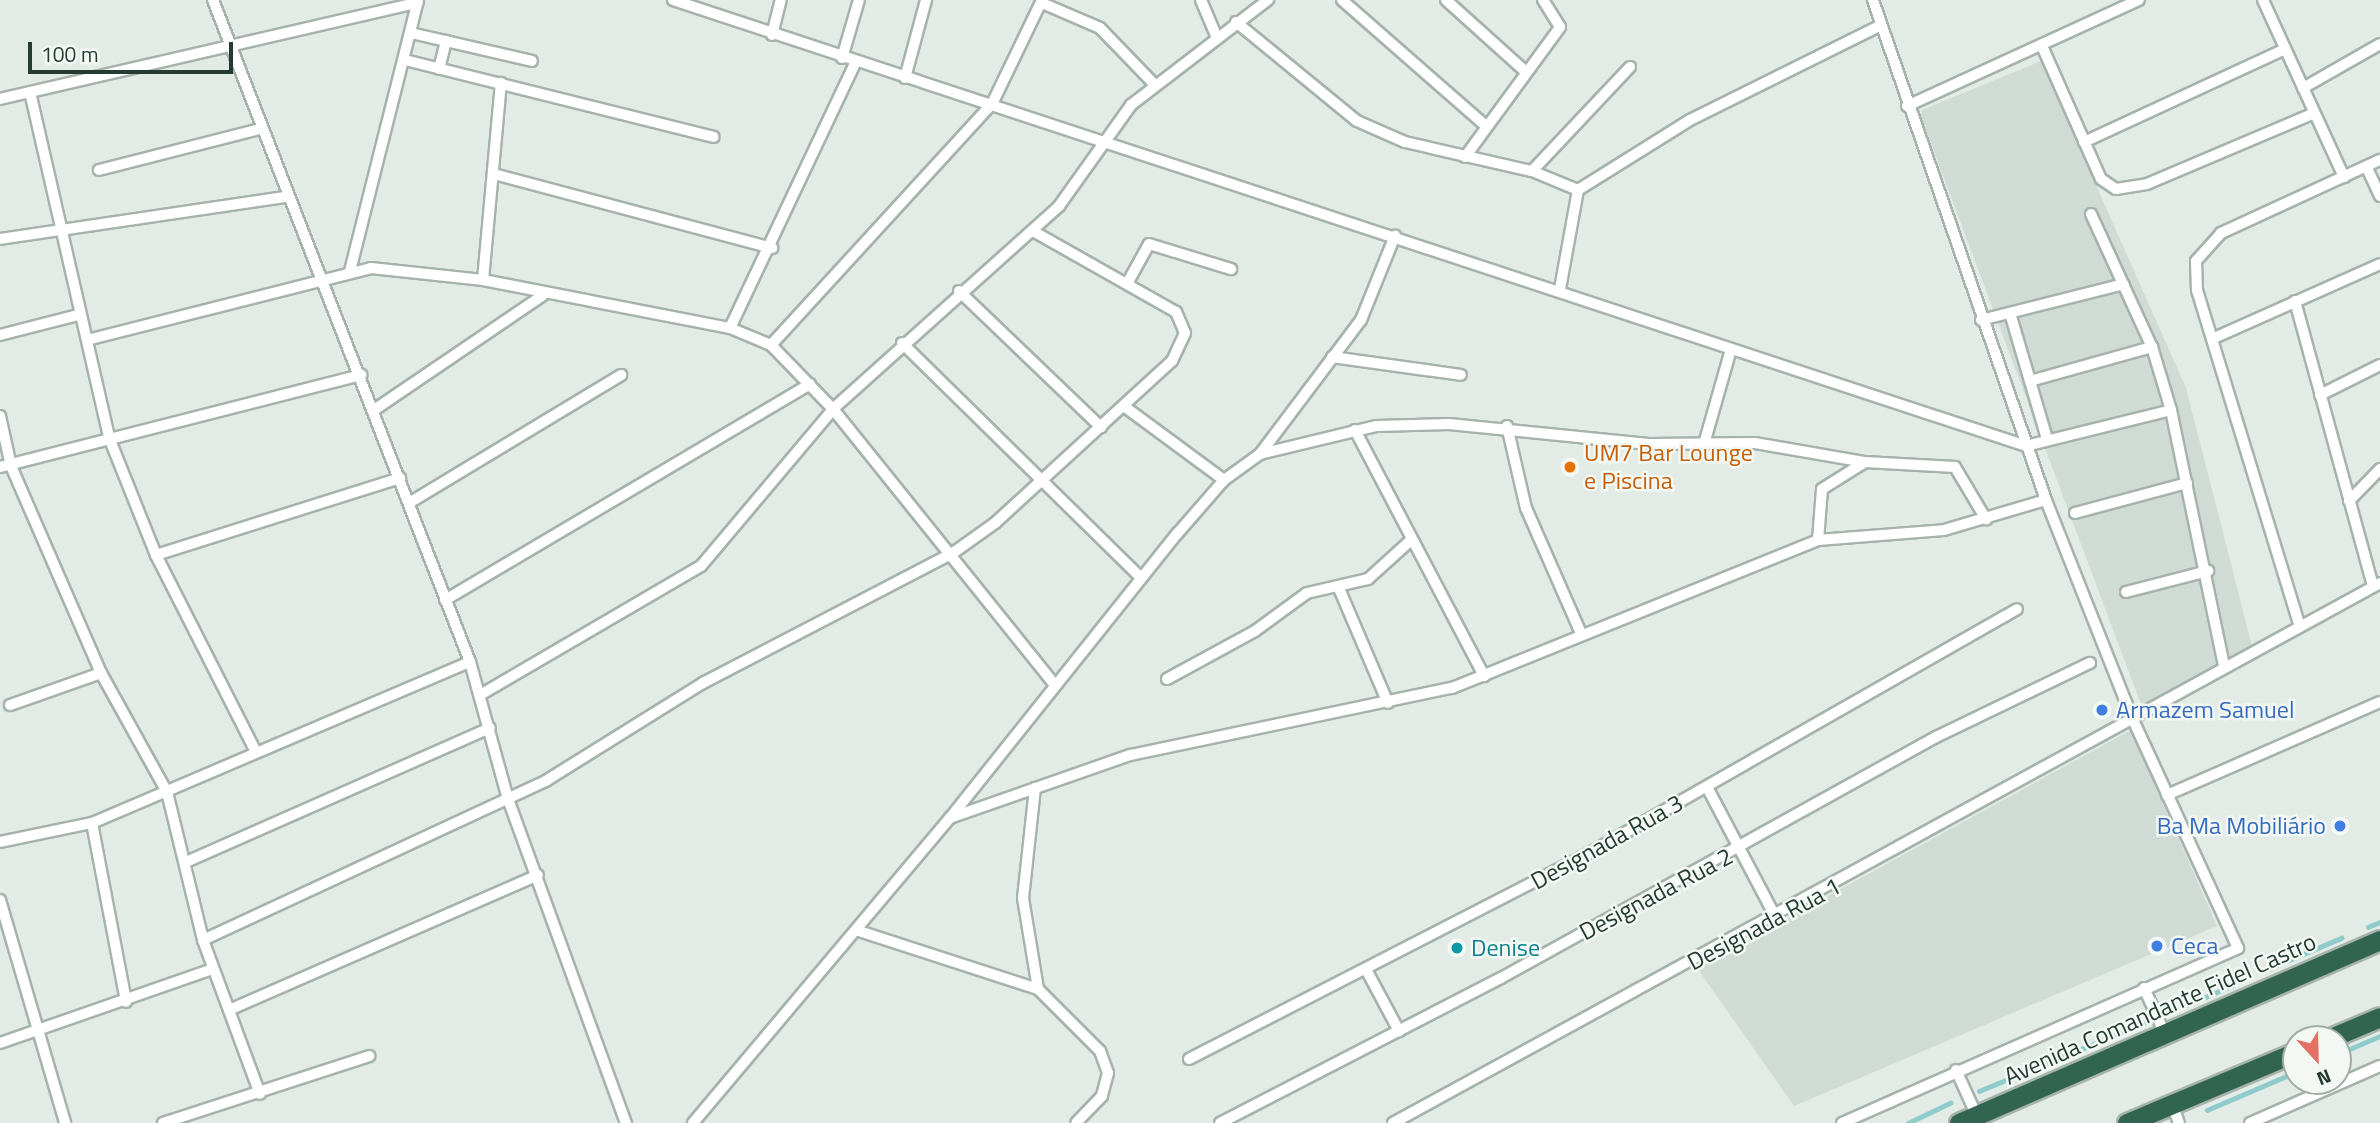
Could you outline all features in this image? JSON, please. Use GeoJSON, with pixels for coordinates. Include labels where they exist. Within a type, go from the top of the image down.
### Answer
{"type":"FeatureCollection","features":[{"type":"Feature","properties":{"kind":"highway","name":"Avenida Comandante Fidel Castro"},"geometry":{"type":"LineString","coordinates":[[1968,1119],[2380,940]]}},
{"type":"Feature","properties":{"kind":"highway"},"geometry":{"type":"LineString","coordinates":[[2352,1029],[2380,1017]]}},
{"type":"Feature","properties":{"kind":"highway"},"geometry":{"type":"LineString","coordinates":[[2127,1123],[2282,1058]]}},
{"type":"Feature","properties":{"kind":"street"},"geometry":{"type":"LineString","coordinates":[[214,0],[285,197],[361,375],[470,662],[508,799],[538,875],[626,1123]]}},
{"type":"Feature","properties":{"kind":"street"},"geometry":{"type":"LineString","coordinates":[[673,0],[842,58],[992,104],[1560,289],[1731,349],[2026,446],[2171,410]]}},
{"type":"Feature","properties":{"kind":"street"},"geometry":{"type":"LineString","coordinates":[[772,35],[781,0]]}},
{"type":"Feature","properties":{"kind":"street"},"geometry":{"type":"LineString","coordinates":[[842,58],[859,0]]}},
{"type":"Feature","properties":{"kind":"street"},"geometry":{"type":"LineString","coordinates":[[905,78],[926,0]]}},
{"type":"Feature","properties":{"kind":"street"},"geometry":{"type":"LineString","coordinates":[[1201,0],[1216,35]]}},
{"type":"Feature","properties":{"kind":"street"},"geometry":{"type":"LineString","coordinates":[[1342,0],[1486,126]]}},
{"type":"Feature","properties":{"kind":"street"},"geometry":{"type":"LineString","coordinates":[[1446,0],[1526,72]]}},
{"type":"Feature","properties":{"kind":"street"},"geometry":{"type":"LineString","coordinates":[[1465,157],[1561,22],[1543,0]]}},
{"type":"Feature","properties":{"kind":"street"},"geometry":{"type":"LineString","coordinates":[[1842,1123],[1955,1070],[2238,948],[2133,720],[2026,446],[1881,25],[1875,2],[1888,0]]}},
{"type":"Feature","properties":{"kind":"street"},"geometry":{"type":"LineString","coordinates":[[1907,106],[2139,0]]}},
{"type":"Feature","properties":{"kind":"street"},"geometry":{"type":"LineString","coordinates":[[2263,0],[2344,177]]}},
{"type":"Feature","properties":{"kind":"street"},"geometry":{"type":"LineString","coordinates":[[480,695],[701,566],[833,409],[959,291],[1033,230],[1078,184],[1106,141],[1154,84],[1264,1]]}},
{"type":"Feature","properties":{"kind":"street"},"geometry":{"type":"LineString","coordinates":[[0,99],[230,48],[418,2],[350,271]]}},
{"type":"Feature","properties":{"kind":"street"},"geometry":{"type":"LineString","coordinates":[[771,345],[992,104],[1042,2],[1100,28],[1154,84]]}},
{"type":"Feature","properties":{"kind":"street"},"geometry":{"type":"LineString","coordinates":[[1236,22],[1357,121],[1465,157],[1532,171],[1578,190]]}},
{"type":"Feature","properties":{"kind":"street"},"geometry":{"type":"LineString","coordinates":[[1560,289],[1578,190],[1690,120],[1881,25]]}},
{"type":"Feature","properties":{"kind":"street"},"geometry":{"type":"LineString","coordinates":[[411,33],[532,61]]}},
{"type":"Feature","properties":{"kind":"street"},"geometry":{"type":"LineString","coordinates":[[439,69],[446,41]]}},
{"type":"Feature","properties":{"kind":"street"},"geometry":{"type":"LineString","coordinates":[[2303,88],[2380,44]]}},
{"type":"Feature","properties":{"kind":"street"},"geometry":{"type":"LineString","coordinates":[[2042,46],[2101,179],[2128,190],[2314,113]]}},
{"type":"Feature","properties":{"kind":"street"},"geometry":{"type":"LineString","coordinates":[[2084,142],[2285,49]]}},
{"type":"Feature","properties":{"kind":"street"},"geometry":{"type":"LineString","coordinates":[[405,60],[714,137]]}},
{"type":"Feature","properties":{"kind":"street"},"geometry":{"type":"LineString","coordinates":[[730,328],[772,248],[856,62]]}},
{"type":"Feature","properties":{"kind":"street"},"geometry":{"type":"LineString","coordinates":[[1532,171],[1630,67]]}},
{"type":"Feature","properties":{"kind":"street"},"geometry":{"type":"LineString","coordinates":[[482,280],[501,83]]}},
{"type":"Feature","properties":{"kind":"street"},"geometry":{"type":"LineString","coordinates":[[30,92],[78,315],[87,340],[110,440],[156,555],[256,752]]}},
{"type":"Feature","properties":{"kind":"street"},"geometry":{"type":"LineString","coordinates":[[99,170],[260,129]]}},
{"type":"Feature","properties":{"kind":"street"},"geometry":{"type":"LineString","coordinates":[[2300,627],[2195,276],[2211,238],[2380,160]]}},
{"type":"Feature","properties":{"kind":"street"},"geometry":{"type":"LineString","coordinates":[[2367,168],[2380,196]]}},
{"type":"Feature","properties":{"kind":"street"},"geometry":{"type":"LineString","coordinates":[[494,174],[772,248]]}},
{"type":"Feature","properties":{"kind":"street"},"geometry":{"type":"LineString","coordinates":[[0,239],[285,197]]}},
{"type":"Feature","properties":{"kind":"street"},"geometry":{"type":"LineString","coordinates":[[2091,214],[2152,347],[2171,410],[2207,571],[2224,666]]}},
{"type":"Feature","properties":{"kind":"street"},"geometry":{"type":"LineString","coordinates":[[203,940],[508,799],[703,683],[953,553],[1038,483],[1125,407],[1182,350],[1185,333],[1176,312],[1128,282],[1033,230]]}},
{"type":"Feature","properties":{"kind":"street"},"geometry":{"type":"LineString","coordinates":[[693,1123],[950,818],[1141,578],[1224,480],[1260,454],[1361,320],[1395,236]]}},
{"type":"Feature","properties":{"kind":"street"},"geometry":{"type":"LineString","coordinates":[[1128,282],[1149,244],[1231,270]]}},
{"type":"Feature","properties":{"kind":"street"},"geometry":{"type":"LineString","coordinates":[[2214,338],[2380,264]]}},
{"type":"Feature","properties":{"kind":"street"},"geometry":{"type":"LineString","coordinates":[[87,340],[321,283],[350,271],[388,268],[482,280],[543,295],[730,328],[771,345],[833,409],[953,553],[1055,685]]}},
{"type":"Feature","properties":{"kind":"street"},"geometry":{"type":"LineString","coordinates":[[1981,320],[2124,284]]}},
{"type":"Feature","properties":{"kind":"street"},"geometry":{"type":"LineString","coordinates":[[959,291],[1101,427]]}},
{"type":"Feature","properties":{"kind":"street"},"geometry":{"type":"LineString","coordinates":[[374,410],[543,295]]}},
{"type":"Feature","properties":{"kind":"street"},"geometry":{"type":"LineString","coordinates":[[2294,301],[2349,501],[2376,585]]}},
{"type":"Feature","properties":{"kind":"street"},"geometry":{"type":"LineString","coordinates":[[2010,313],[2046,439]]}},
{"type":"Feature","properties":{"kind":"street"},"geometry":{"type":"LineString","coordinates":[[0,335],[78,315]]}},
{"type":"Feature","properties":{"kind":"street"},"geometry":{"type":"LineString","coordinates":[[902,343],[1038,483],[1141,578]]}},
{"type":"Feature","properties":{"kind":"street"},"geometry":{"type":"LineString","coordinates":[[2030,381],[2152,347]]}},
{"type":"Feature","properties":{"kind":"street"},"geometry":{"type":"LineString","coordinates":[[1704,444],[1731,349]]}},
{"type":"Feature","properties":{"kind":"street"},"geometry":{"type":"LineString","coordinates":[[1332,357],[1461,375]]}},
{"type":"Feature","properties":{"kind":"street"},"geometry":{"type":"LineString","coordinates":[[2319,394],[2380,365]]}},
{"type":"Feature","properties":{"kind":"street"},"geometry":{"type":"LineString","coordinates":[[5,466],[361,375]]}},
{"type":"Feature","properties":{"kind":"street"},"geometry":{"type":"LineString","coordinates":[[409,503],[621,375]]}},
{"type":"Feature","properties":{"kind":"street"},"geometry":{"type":"LineString","coordinates":[[445,600],[810,384]]}},
{"type":"Feature","properties":{"kind":"street"},"geometry":{"type":"LineString","coordinates":[[1125,407],[1224,480]]}},
{"type":"Feature","properties":{"kind":"street"},"geometry":{"type":"LineString","coordinates":[[0,416],[5,466],[101,673],[167,792],[203,940],[260,1094]]}},
{"type":"Feature","properties":{"kind":"street"},"geometry":{"type":"LineString","coordinates":[[1260,454],[1355,430],[1507,426],[1704,444],[1755,443],[1865,462],[1955,467],[1986,519]]}},
{"type":"Feature","properties":{"kind":"street"},"geometry":{"type":"LineString","coordinates":[[1507,426],[1526,508],[1581,633]]}},
{"type":"Feature","properties":{"kind":"street"},"geometry":{"type":"LineString","coordinates":[[1355,430],[1410,541],[1484,676]]}},
{"type":"Feature","properties":{"kind":"street"},"geometry":{"type":"LineString","coordinates":[[1818,540],[1822,489],[1865,462]]}},
{"type":"Feature","properties":{"kind":"street"},"geometry":{"type":"LineString","coordinates":[[2349,501],[2380,469]]}},
{"type":"Feature","properties":{"kind":"street"},"geometry":{"type":"LineString","coordinates":[[156,555],[400,478]]}},
{"type":"Feature","properties":{"kind":"street"},"geometry":{"type":"LineString","coordinates":[[2075,513],[2187,483]]}},
{"type":"Feature","properties":{"kind":"street"},"geometry":{"type":"LineString","coordinates":[[950,818],[1144,751],[1388,703],[1484,676],[1581,633],[1818,540],[1917,534],[1986,519],[2046,500]]}},
{"type":"Feature","properties":{"kind":"street"},"geometry":{"type":"LineString","coordinates":[[1167,679],[1255,631],[1293,600],[1377,573],[1410,541]]}},
{"type":"Feature","properties":{"kind":"street"},"geometry":{"type":"LineString","coordinates":[[2126,592],[2207,571]]}},
{"type":"Feature","properties":{"kind":"street","name":"Designada Rua 1"},"geometry":{"type":"LineString","coordinates":[[1393,1123],[1776,918],[2133,720],[2224,666],[2376,585]]}},
{"type":"Feature","properties":{"kind":"street"},"geometry":{"type":"LineString","coordinates":[[1339,586],[1388,703]]}},
{"type":"Feature","properties":{"kind":"street","name":"Designada Rua 3"},"geometry":{"type":"LineString","coordinates":[[1189,1059],[1368,973],[1707,787],[2017,609]]}},
{"type":"Feature","properties":{"kind":"street"},"geometry":{"type":"LineString","coordinates":[[0,842],[92,823],[470,662]]}},
{"type":"Feature","properties":{"kind":"street","name":"Designada Rua 2"},"geometry":{"type":"LineString","coordinates":[[1220,1123],[1740,849],[1936,737],[2090,663]]}},
{"type":"Feature","properties":{"kind":"street"},"geometry":{"type":"LineString","coordinates":[[10,705],[101,673]]}},
{"type":"Feature","properties":{"kind":"street"},"geometry":{"type":"LineString","coordinates":[[2167,795],[2380,702]]}},
{"type":"Feature","properties":{"kind":"street"},"geometry":{"type":"LineString","coordinates":[[186,862],[489,728]]}},
{"type":"Feature","properties":{"kind":"street"},"geometry":{"type":"LineString","coordinates":[[1707,787],[1776,918]]}},
{"type":"Feature","properties":{"kind":"street"},"geometry":{"type":"LineString","coordinates":[[1035,788],[1023,898],[1038,989]]}},
{"type":"Feature","properties":{"kind":"street"},"geometry":{"type":"LineString","coordinates":[[92,823],[126,1002]]}},
{"type":"Feature","properties":{"kind":"street"},"geometry":{"type":"LineString","coordinates":[[229,1010],[538,875]]}},
{"type":"Feature","properties":{"kind":"street"},"geometry":{"type":"LineString","coordinates":[[0,900],[34,1033],[65,1123]]}},
{"type":"Feature","properties":{"kind":"street"},"geometry":{"type":"LineString","coordinates":[[856,930],[1038,989],[1100,1051],[1107,1065],[1108,1087],[1076,1123]]}},
{"type":"Feature","properties":{"kind":"street"},"geometry":{"type":"LineString","coordinates":[[0,1042],[126,1002],[213,969]]}},
{"type":"Feature","properties":{"kind":"street"},"geometry":{"type":"LineString","coordinates":[[1368,973],[1399,1031]]}},
{"type":"Feature","properties":{"kind":"street"},"geometry":{"type":"LineString","coordinates":[[2144,988],[2165,1034]]}},
{"type":"Feature","properties":{"kind":"street"},"geometry":{"type":"LineString","coordinates":[[163,1123],[260,1094],[369,1056]]}},
{"type":"Feature","properties":{"kind":"street"},"geometry":{"type":"LineString","coordinates":[[2250,1123],[2380,1066]]}},
{"type":"Feature","properties":{"kind":"street"},"geometry":{"type":"LineString","coordinates":[[1955,1070],[1968,1119]]}},
{"type":"Feature","properties":{"kind":"street"},"geometry":{"type":"LineString","coordinates":[[2172,1104],[2179,1123]]}},
{"type":"Feature","properties":{"kind":"shaded area"},"geometry":{"type":"Polygon","coordinates":[[[2041,61],[2186,388],[2252,646],[2142,707],[1921,117],[1922,110],[2041,61]]]}},
{"type":"Feature","properties":{"kind":"shaded area"},"geometry":{"type":"Polygon","coordinates":[[[2131,730],[2217,926],[1794,1106],[1697,968],[2131,730]]]}},
{"type":"Feature","properties":{"kind":"waterway"},"geometry":{"type":"LineString","coordinates":[[2368,927],[2380,922]]}},
{"type":"Feature","properties":{"kind":"waterway"},"geometry":{"type":"LineString","coordinates":[[2266,970],[2341,938]]}},
{"type":"Feature","properties":{"kind":"waterway"},"geometry":{"type":"LineString","coordinates":[[2187,1005],[2233,985]]}},
{"type":"Feature","properties":{"kind":"waterway"},"geometry":{"type":"LineString","coordinates":[[1979,1091],[2152,1020]]}},
{"type":"Feature","properties":{"kind":"waterway"},"geometry":{"type":"LineString","coordinates":[[2352,1048],[2380,1036]]}},
{"type":"Feature","properties":{"kind":"waterway"},"geometry":{"type":"LineString","coordinates":[[2207,1110],[2282,1078]]}},
{"type":"Feature","properties":{"kind":"waterway"},"geometry":{"type":"LineString","coordinates":[[1908,1123],[1950,1103]]}},
{"type":"Feature","properties":{"kind":"place","name":"UM7 Bar Lounge e Piscina"},"geometry":{"type":"Point","coordinates":[1570,467]}},
{"type":"Feature","properties":{"kind":"place","name":"Armazem Samuel"},"geometry":{"type":"Point","coordinates":[2102,710]}},
{"type":"Feature","properties":{"kind":"place","name":"Ba Ma Mobiliário"},"geometry":{"type":"Point","coordinates":[2340,826]}},
{"type":"Feature","properties":{"kind":"place","name":"Ceca"},"geometry":{"type":"Point","coordinates":[2157,946]}},
{"type":"Feature","properties":{"kind":"place","name":"Denise"},"geometry":{"type":"Point","coordinates":[1457,948]}}]}
